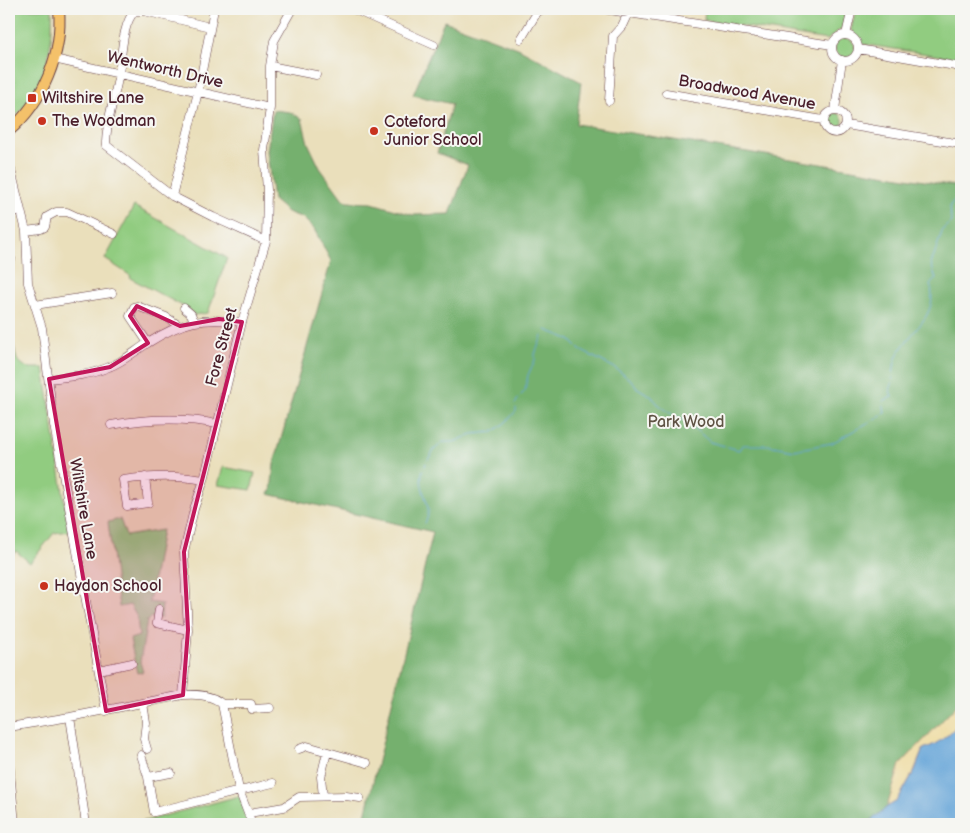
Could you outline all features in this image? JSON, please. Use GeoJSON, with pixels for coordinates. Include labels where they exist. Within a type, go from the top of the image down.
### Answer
{"type":"FeatureCollection","features":[{"type":"Feature","properties":{"kind":"main road"},"geometry":{"type":"LineString","coordinates":[[9,131],[19,123],[43,88],[54,59],[59,9]]}},
{"type":"Feature","properties":{"kind":"street"},"geometry":{"type":"LineString","coordinates":[[172,196],[198,92],[214,9]]}},
{"type":"Feature","properties":{"kind":"street","name":"Fore Street"},"geometry":{"type":"LineString","coordinates":[[183,696],[188,630],[184,552],[194,509],[204,480],[242,322],[266,241],[267,190],[264,150],[270,108],[270,66],[274,41],[292,9]]}},
{"type":"Feature","properties":{"kind":"street"},"geometry":{"type":"LineString","coordinates":[[353,9],[434,45]]}},
{"type":"Feature","properties":{"kind":"street"},"geometry":{"type":"LineString","coordinates":[[522,39],[539,9]]}},
{"type":"Feature","properties":{"kind":"street"},"geometry":{"type":"LineString","coordinates":[[603,9],[832,45]]}},
{"type":"Feature","properties":{"kind":"street"},"geometry":{"type":"LineString","coordinates":[[846,34],[852,9]]}},
{"type":"Feature","properties":{"kind":"street"},"geometry":{"type":"LineString","coordinates":[[210,27],[144,11],[135,11],[130,16],[106,129],[106,145],[172,196],[213,218],[266,241]]}},
{"type":"Feature","properties":{"kind":"street"},"geometry":{"type":"LineString","coordinates":[[609,101],[613,36],[622,26],[628,13]]}},
{"type":"Feature","properties":{"kind":"street"},"geometry":{"type":"LineString","coordinates":[[846,34],[854,37],[858,49],[853,58],[842,60],[833,53],[832,45],[837,37],[846,34]]}},
{"type":"Feature","properties":{"kind":"street"},"geometry":{"type":"LineString","coordinates":[[858,49],[961,67]]}},
{"type":"Feature","properties":{"kind":"street","name":"Wentworth Drive"},"geometry":{"type":"LineString","coordinates":[[54,59],[270,108]]}},
{"type":"Feature","properties":{"kind":"street"},"geometry":{"type":"LineString","coordinates":[[835,110],[842,60]]}},
{"type":"Feature","properties":{"kind":"street"},"geometry":{"type":"LineString","coordinates":[[270,66],[316,75]]}},
{"type":"Feature","properties":{"kind":"street","name":"Broadwood Avenue"},"geometry":{"type":"LineString","coordinates":[[666,93],[823,120]]}},
{"type":"Feature","properties":{"kind":"street"},"geometry":{"type":"LineString","coordinates":[[835,110],[843,114],[846,125],[840,132],[832,133],[826,129],[823,120],[828,112],[835,110]]}},
{"type":"Feature","properties":{"kind":"street"},"geometry":{"type":"LineString","coordinates":[[846,125],[961,144]]}},
{"type":"Feature","properties":{"kind":"street","name":"Wiltshire Lane"},"geometry":{"type":"LineString","coordinates":[[9,162],[26,231],[28,283],[42,328],[54,425],[106,711]]}},
{"type":"Feature","properties":{"kind":"street"},"geometry":{"type":"LineString","coordinates":[[9,212],[20,210]]}},
{"type":"Feature","properties":{"kind":"street"},"geometry":{"type":"LineString","coordinates":[[26,231],[41,229],[44,227],[47,217],[56,212],[67,212],[114,234]]}},
{"type":"Feature","properties":{"kind":"street"},"geometry":{"type":"LineString","coordinates":[[9,257],[11,259],[9,262]]}},
{"type":"Feature","properties":{"kind":"street"},"geometry":{"type":"LineString","coordinates":[[35,305],[112,293]]}},
{"type":"Feature","properties":{"kind":"street"},"geometry":{"type":"LineString","coordinates":[[148,343],[130,316],[134,307],[137,306],[166,317],[180,326]]}},
{"type":"Feature","properties":{"kind":"street"},"geometry":{"type":"LineString","coordinates":[[184,308],[191,314],[194,321]]}},
{"type":"Feature","properties":{"kind":"street"},"geometry":{"type":"LineString","coordinates":[[49,379],[82,375],[110,367],[148,343],[180,326],[194,321],[219,319],[242,322]]}},
{"type":"Feature","properties":{"kind":"street"},"geometry":{"type":"LineString","coordinates":[[111,425],[164,420],[201,420],[217,424]]}},
{"type":"Feature","properties":{"kind":"street"},"geometry":{"type":"LineString","coordinates":[[144,477],[148,503],[127,506],[123,480],[144,477],[162,475],[204,480]]}},
{"type":"Feature","properties":{"kind":"street"},"geometry":{"type":"LineString","coordinates":[[159,609],[157,622],[188,630]]}},
{"type":"Feature","properties":{"kind":"street"},"geometry":{"type":"LineString","coordinates":[[99,670],[132,663]]}},
{"type":"Feature","properties":{"kind":"street"},"geometry":{"type":"LineString","coordinates":[[9,727],[193,695],[212,698],[222,704],[251,704],[252,709],[270,708]]}},
{"type":"Feature","properties":{"kind":"street"},"geometry":{"type":"LineString","coordinates":[[143,703],[146,722],[144,739],[146,749]]}},
{"type":"Feature","properties":{"kind":"street"},"geometry":{"type":"LineString","coordinates":[[222,704],[239,790],[252,824]]}},
{"type":"Feature","properties":{"kind":"street"},"geometry":{"type":"LineString","coordinates":[[70,717],[86,824]]}},
{"type":"Feature","properties":{"kind":"street"},"geometry":{"type":"LineString","coordinates":[[299,749],[307,746],[367,763]]}},
{"type":"Feature","properties":{"kind":"street"},"geometry":{"type":"LineString","coordinates":[[323,796],[321,778],[327,752]]}},
{"type":"Feature","properties":{"kind":"street"},"geometry":{"type":"LineString","coordinates":[[141,755],[148,777],[154,812],[273,783]]}},
{"type":"Feature","properties":{"kind":"street"},"geometry":{"type":"LineString","coordinates":[[9,761],[15,824]]}},
{"type":"Feature","properties":{"kind":"street"},"geometry":{"type":"LineString","coordinates":[[148,777],[171,772]]}},
{"type":"Feature","properties":{"kind":"street"},"geometry":{"type":"LineString","coordinates":[[249,813],[284,807],[299,797],[346,796],[360,798]]}},
{"type":"Feature","properties":{"kind":"highlighted area"},"geometry":{"type":"Polygon","coordinates":[[[137,306],[180,326],[219,319],[242,322],[184,552],[188,630],[183,695],[106,711],[49,379],[110,367],[148,343],[130,316],[137,306]]]}},
{"type":"Feature","properties":{"kind":"green space"},"geometry":{"type":"Polygon","coordinates":[[[9,9],[52,9],[52,26],[51,42],[44,72],[30,98],[9,123],[9,9]]]}},
{"type":"Feature","properties":{"kind":"green space"},"geometry":{"type":"Polygon","coordinates":[[[705,9],[846,9],[842,28],[827,40],[704,20],[705,9]]]}},
{"type":"Feature","properties":{"kind":"green space"},"geometry":{"type":"Polygon","coordinates":[[[856,9],[961,9],[961,59],[861,44],[851,30],[856,9]]]}},
{"type":"Feature","properties":{"kind":"green space","name":"Park Wood"},"geometry":{"type":"Polygon","coordinates":[[[444,21],[518,48],[581,82],[576,124],[961,187],[961,701],[900,765],[887,807],[867,824],[363,824],[433,532],[268,494],[271,492],[274,464],[331,261],[314,229],[303,218],[287,212],[273,200],[267,151],[273,110],[290,112],[302,119],[308,143],[320,168],[347,202],[372,203],[413,215],[450,214],[468,165],[437,153],[452,104],[413,95],[444,21]]]}},
{"type":"Feature","properties":{"kind":"green space"},"geometry":{"type":"Polygon","coordinates":[[[845,38],[852,41],[855,48],[852,55],[845,58],[838,55],[835,48],[838,41],[845,38]]]}},
{"type":"Feature","properties":{"kind":"green space"},"geometry":{"type":"Polygon","coordinates":[[[835,113],[841,115],[843,121],[841,127],[835,129],[829,127],[827,121],[829,115],[835,113]]]}},
{"type":"Feature","properties":{"kind":"green space"},"geometry":{"type":"Polygon","coordinates":[[[134,206],[227,258],[208,313],[194,315],[190,310],[130,278],[131,276],[105,259],[134,206]]]}},
{"type":"Feature","properties":{"kind":"green space"},"geometry":{"type":"Polygon","coordinates":[[[13,341],[17,360],[27,368],[44,368],[69,531],[54,533],[30,563],[16,551],[9,559],[9,342],[13,341]]]}},
{"type":"Feature","properties":{"kind":"green space"},"geometry":{"type":"Polygon","coordinates":[[[223,467],[255,473],[251,490],[218,485],[223,467]]]}},
{"type":"Feature","properties":{"kind":"green space"},"geometry":{"type":"Polygon","coordinates":[[[120,519],[126,536],[162,530],[149,602],[162,604],[161,618],[151,617],[147,621],[140,662],[143,672],[137,673],[130,639],[139,636],[137,617],[130,605],[119,607],[108,522],[120,519]]]}},
{"type":"Feature","properties":{"kind":"green space"},"geometry":{"type":"Polygon","coordinates":[[[239,796],[251,824],[133,824],[239,796]]]}},
{"type":"Feature","properties":{"kind":"sand"},"geometry":{"type":"Polygon","coordinates":[[[961,701],[962,717],[958,726],[945,739],[923,749],[914,771],[897,801],[887,807],[900,765],[961,701]]]}},
{"type":"Feature","properties":{"kind":"water"},"geometry":{"type":"Polygon","coordinates":[[[961,721],[961,824],[867,824],[897,801],[915,770],[923,749],[944,738],[961,721]]]}},
{"type":"Feature","properties":{"kind":"waterway"},"geometry":{"type":"LineString","coordinates":[[546,330],[569,339],[580,350],[615,368],[632,381],[636,387],[651,396],[674,416],[685,420],[710,442],[739,450],[742,445],[768,445],[794,450],[832,443],[885,413],[883,401],[892,397],[890,390],[897,356],[922,323],[931,305],[930,284],[936,279],[931,264],[943,229],[951,222],[950,205],[961,193]]}},
{"type":"Feature","properties":{"kind":"waterway"},"geometry":{"type":"LineString","coordinates":[[521,395],[525,391],[528,375],[535,360],[535,354],[542,336]]}},
{"type":"Feature","properties":{"kind":"waterway"},"geometry":{"type":"LineString","coordinates":[[515,404],[518,399]]}},
{"type":"Feature","properties":{"kind":"waterway"},"geometry":{"type":"LineString","coordinates":[[428,459],[443,442],[454,442],[472,434],[493,432],[506,422],[516,411],[516,408]]}},
{"type":"Feature","properties":{"kind":"waterway"},"geometry":{"type":"LineString","coordinates":[[423,470],[421,483],[428,510],[428,517],[425,523]]}},
{"type":"Feature","properties":{"kind":"place","name":"Wiltshire Lane"},"geometry":{"type":"Point","coordinates":[32,98]}},
{"type":"Feature","properties":{"kind":"place","name":"The Woodman"},"geometry":{"type":"Point","coordinates":[42,121]}},
{"type":"Feature","properties":{"kind":"place","name":"Coteford Junior School"},"geometry":{"type":"Point","coordinates":[374,131]}},
{"type":"Feature","properties":{"kind":"place","name":"Haydon School"},"geometry":{"type":"Point","coordinates":[44,586]}}]}
